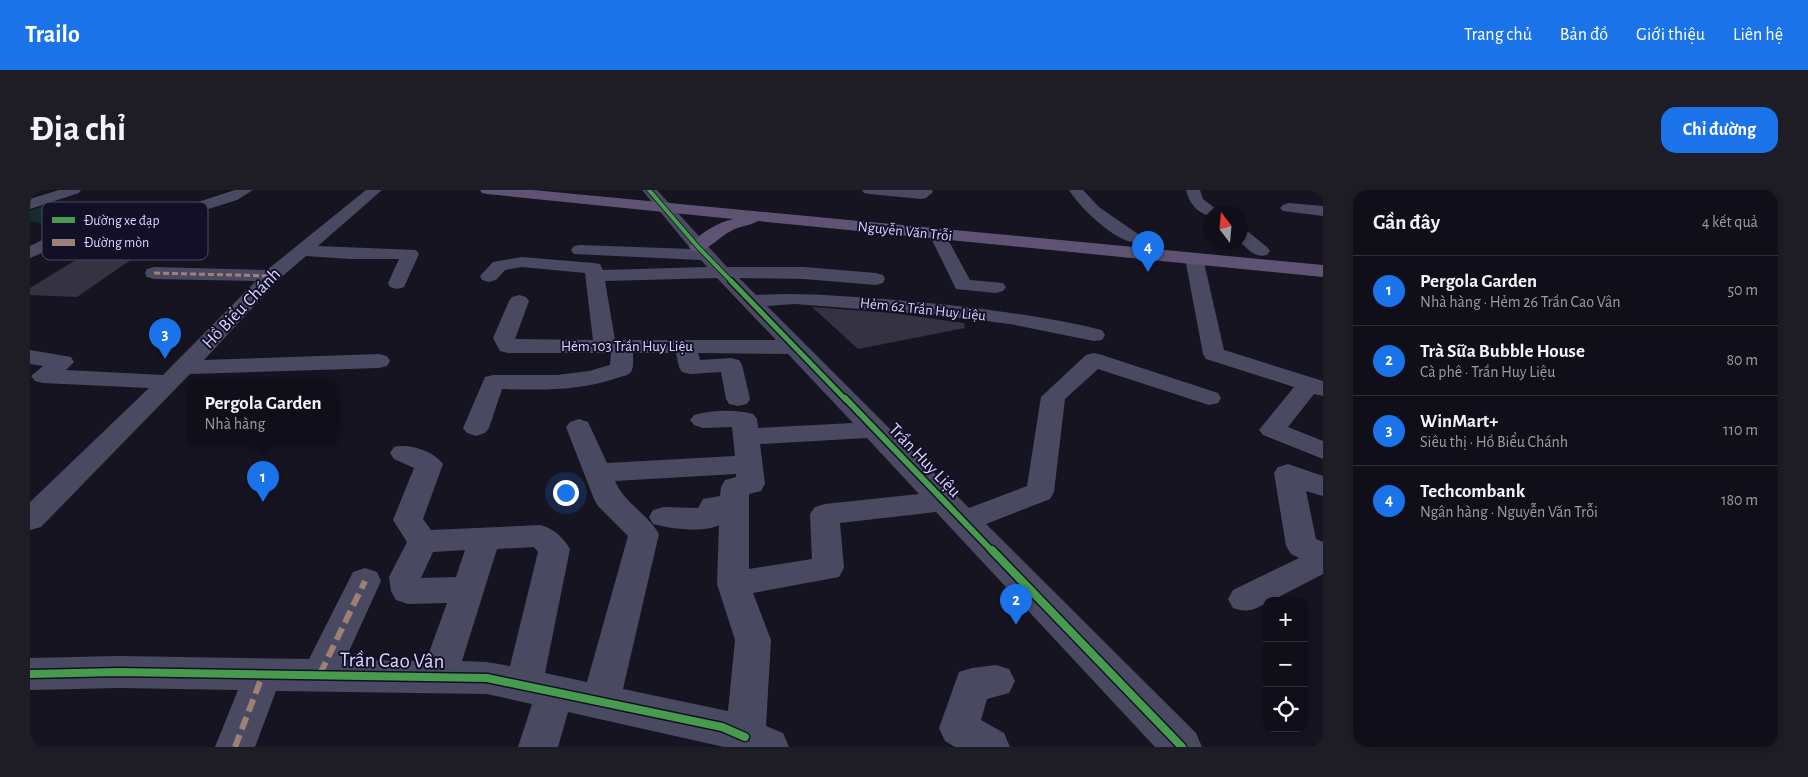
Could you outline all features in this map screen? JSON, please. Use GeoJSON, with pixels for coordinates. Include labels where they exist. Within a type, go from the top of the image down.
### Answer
{"type":"FeatureCollection","features":[{"type":"Feature","properties":{"kind":"main road","name":"Nguyễn Văn Trỗi"},"geometry":{"type":"LineString","coordinates":[[487,190],[655,197],[1323,256]]}},
{"type":"Feature","properties":{"kind":"main road","name":"Nguyễn Văn Trỗi"},"geometry":{"type":"LineString","coordinates":[[615,190],[777,218],[1323,271]]}},
{"type":"Feature","properties":{"kind":"main road"},"geometry":{"type":"LineString","coordinates":[[709,258],[713,233],[724,227],[751,219],[777,218]]}},
{"type":"Feature","properties":{"kind":"street"},"geometry":{"type":"LineString","coordinates":[[30,204],[74,190]]}},
{"type":"Feature","properties":{"kind":"street"},"geometry":{"type":"LineString","coordinates":[[208,204],[232,197],[246,190]]}},
{"type":"Feature","properties":{"kind":"street","name":"Hồ Biểu Chánh"},"geometry":{"type":"LineString","coordinates":[[30,520],[175,375],[270,276],[375,190]]}},
{"type":"Feature","properties":{"kind":"street"},"geometry":{"type":"LineString","coordinates":[[1076,190],[1089,207],[1132,238]]}},
{"type":"Feature","properties":{"kind":"street"},"geometry":{"type":"LineString","coordinates":[[1193,190],[1196,201],[1203,206]]}},
{"type":"Feature","properties":{"kind":"street"},"geometry":{"type":"LineString","coordinates":[[871,194],[921,195],[926,192]]}},
{"type":"Feature","properties":{"kind":"street","name":"Trần Huy Liệu"},"geometry":{"type":"LineString","coordinates":[[655,197],[750,301],[1182,747]]}},
{"type":"Feature","properties":{"kind":"street"},"geometry":{"type":"LineString","coordinates":[[1288,208],[1323,211]]}},
{"type":"Feature","properties":{"kind":"street"},"geometry":{"type":"LineString","coordinates":[[937,234],[963,285]]}},
{"type":"Feature","properties":{"kind":"street"},"geometry":{"type":"LineString","coordinates":[[1248,240],[1261,251]]}},
{"type":"Feature","properties":{"kind":"street"},"geometry":{"type":"LineString","coordinates":[[30,253],[42,247]]}},
{"type":"Feature","properties":{"kind":"street"},"geometry":{"type":"LineString","coordinates":[[302,250],[351,254],[410,254],[397,283]]}},
{"type":"Feature","properties":{"kind":"street"},"geometry":{"type":"LineString","coordinates":[[580,250],[709,258],[804,273],[876,279]]}},
{"type":"Feature","properties":{"kind":"street"},"geometry":{"type":"LineString","coordinates":[[595,276],[709,258]]}},
{"type":"Feature","properties":{"kind":"street"},"geometry":{"type":"LineString","coordinates":[[1194,258],[1214,354],[1317,387],[1272,430],[1323,451]]}},
{"type":"Feature","properties":{"kind":"street"},"geometry":{"type":"LineString","coordinates":[[476,428],[493,382],[562,384],[600,377],[620,369],[594,268],[522,262],[499,266],[489,276]]}},
{"type":"Feature","properties":{"kind":"street"},"geometry":{"type":"LineString","coordinates":[[154,273],[270,276]]}},
{"type":"Feature","properties":{"kind":"street"},"geometry":{"type":"LineString","coordinates":[[941,283],[996,287]]}},
{"type":"Feature","properties":{"kind":"street","name":"Hẻm 62 Trần Huy Liệu"},"geometry":{"type":"LineString","coordinates":[[750,301],[795,298],[936,309],[1010,318],[1094,348],[1209,398]]}},
{"type":"Feature","properties":{"kind":"street","name":"Hẻm 103 Trần Huy Liệu"},"geometry":{"type":"LineString","coordinates":[[519,301],[504,338],[508,346],[795,347]]}},
{"type":"Feature","properties":{"kind":"street"},"geometry":{"type":"LineString","coordinates":[[686,347],[690,367],[731,365],[738,399]]}},
{"type":"Feature","properties":{"kind":"street"},"geometry":{"type":"LineString","coordinates":[[733,584],[828,568],[825,514],[954,511],[1040,492],[1052,397],[1094,348]]}},
{"type":"Feature","properties":{"kind":"street"},"geometry":{"type":"LineString","coordinates":[[30,357],[63,362],[43,376],[175,375],[379,361]]}},
{"type":"Feature","properties":{"kind":"street"},"geometry":{"type":"LineString","coordinates":[[703,420],[744,419],[752,484],[735,487],[733,584],[753,640],[757,742]]}},
{"type":"Feature","properties":{"kind":"street"},"geometry":{"type":"LineString","coordinates":[[578,427],[608,499],[644,534],[601,702]]}},
{"type":"Feature","properties":{"kind":"street"},"geometry":{"type":"LineString","coordinates":[[598,473],[875,430]]}},
{"type":"Feature","properties":{"kind":"street"},"geometry":{"type":"LineString","coordinates":[[403,453],[429,464],[408,520],[423,541]]}},
{"type":"Feature","properties":{"kind":"street"},"geometry":{"type":"LineString","coordinates":[[1322,485],[1288,473],[1302,546],[1323,555]]}},
{"type":"Feature","properties":{"kind":"street"},"geometry":{"type":"LineString","coordinates":[[30,490],[58,491]]}},
{"type":"Feature","properties":{"kind":"street"},"geometry":{"type":"LineString","coordinates":[[664,517],[708,519],[713,506],[735,507]]}},
{"type":"Feature","properties":{"kind":"street"},"geometry":{"type":"LineString","coordinates":[[423,541],[541,536],[554,548],[539,689],[538,747]]}},
{"type":"Feature","properties":{"kind":"street"},"geometry":{"type":"LineString","coordinates":[[439,677],[484,538]]}},
{"type":"Feature","properties":{"kind":"street"},"geometry":{"type":"LineString","coordinates":[[423,541],[404,577],[408,591],[468,589]]}},
{"type":"Feature","properties":{"kind":"street"},"geometry":{"type":"LineString","coordinates":[[1245,599],[1323,560]]}},
{"type":"Feature","properties":{"kind":"street"},"geometry":{"type":"LineString","coordinates":[[320,674],[365,580]]}},
{"type":"Feature","properties":{"kind":"street","name":"Trần Cao Vân"},"geometry":{"type":"LineString","coordinates":[[30,674],[119,672],[487,678],[722,726],[757,742]]}},
{"type":"Feature","properties":{"kind":"street"},"geometry":{"type":"LineString","coordinates":[[235,747],[263,674]]}},
{"type":"Feature","properties":{"kind":"street"},"geometry":{"type":"LineString","coordinates":[[990,747],[959,728],[972,684],[996,682]]}},
{"type":"Feature","properties":{"kind":"green space"},"geometry":{"type":"Polygon","coordinates":[[[42,206],[42,224],[30,221],[30,211],[42,206]]]}},
{"type":"Feature","properties":{"kind":"building"},"geometry":{"type":"Polygon","coordinates":[[[76,260],[131,260],[77,297],[30,295],[30,288],[76,260]]]}},
{"type":"Feature","properties":{"kind":"building"},"geometry":{"type":"Polygon","coordinates":[[[812,307],[892,313],[964,323],[965,328],[858,349],[812,307]]]}},
{"type":"Feature","properties":{"kind":"marked path"},"geometry":{"type":"LineString","coordinates":[[154,273],[271,276]]}},
{"type":"Feature","properties":{"kind":"marked path"},"geometry":{"type":"LineString","coordinates":[[320,674],[365,581]]}},
{"type":"Feature","properties":{"kind":"marked path"},"geometry":{"type":"LineString","coordinates":[[235,747],[263,674]]}},
{"type":"Feature","properties":{"kind":"cycle path"},"geometry":{"type":"LineString","coordinates":[[649,190],[698,247],[1182,747]]}},
{"type":"Feature","properties":{"kind":"cycle path"},"geometry":{"type":"LineString","coordinates":[[30,674],[119,672],[487,678],[722,727],[745,737]]}},
{"type":"Feature","properties":{"kind":"place","name":"Techcombank"},"geometry":{"type":"Point","coordinates":[1148,272]}},
{"type":"Feature","properties":{"kind":"place","name":"WinMart+"},"geometry":{"type":"Point","coordinates":[165,359]}},
{"type":"Feature","properties":{"kind":"place","name":"Pergola Garden"},"geometry":{"type":"Point","coordinates":[263,502]}},
{"type":"Feature","properties":{"kind":"place","name":"Trà Sữa Bubble House"},"geometry":{"type":"Point","coordinates":[1016,625]}}]}
